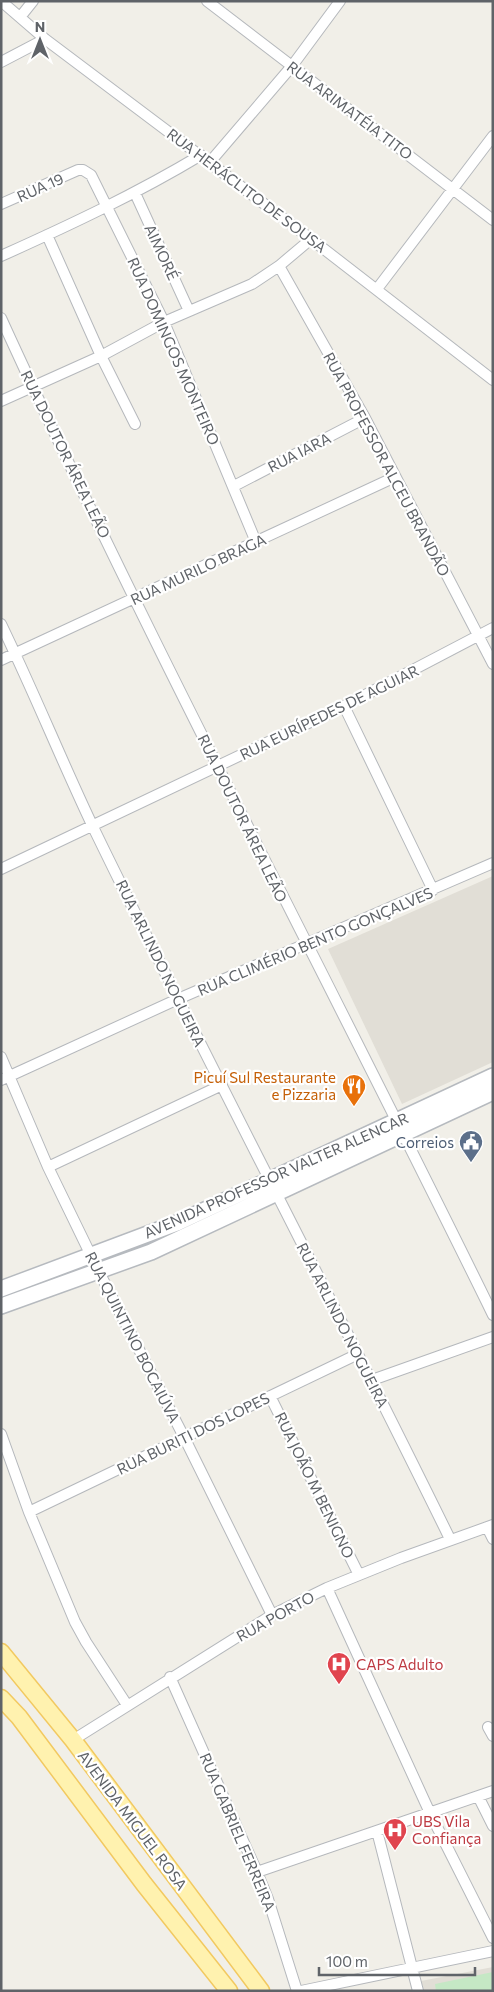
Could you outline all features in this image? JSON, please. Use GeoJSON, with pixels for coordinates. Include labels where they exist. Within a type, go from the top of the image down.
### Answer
{"type":"FeatureCollection","features":[{"type":"Feature","properties":{"kind":"main road","name":"AVENIDA PROFESSOR VALTER ALENCAR"},"geometry":{"type":"LineString","coordinates":[[1,1289],[177,1223],[493,1076]]}},
{"type":"Feature","properties":{"kind":"main road","name":"AVENIDA PROFESSOR VALTER ALENCAR"},"geometry":{"type":"LineString","coordinates":[[1,1306],[151,1252],[493,1092]]}},
{"type":"Feature","properties":{"kind":"main road","name":"AVENIDA MIGUEL ROSA"},"geometry":{"type":"LineString","coordinates":[[1,1652],[73,1740],[262,1991]]}},
{"type":"Feature","properties":{"kind":"main road","name":"AVENIDA MIGUEL ROSA"},"geometry":{"type":"LineString","coordinates":[[1,1698],[18,1717],[150,1892],[229,1991]]}},
{"type":"Feature","properties":{"kind":"street","name":"RUA HERÁCLITO DE SOUSA"},"geometry":{"type":"LineString","coordinates":[[1,1],[21,16],[45,39],[312,238],[493,379]]}},
{"type":"Feature","properties":{"kind":"street"},"geometry":{"type":"LineString","coordinates":[[21,16],[33,1]]}},
{"type":"Feature","properties":{"kind":"street","name":"RUA ARIMATÉIA TITO"},"geometry":{"type":"LineString","coordinates":[[207,1],[493,220]]}},
{"type":"Feature","properties":{"kind":"street"},"geometry":{"type":"LineString","coordinates":[[210,162],[292,66],[340,1]]}},
{"type":"Feature","properties":{"kind":"street"},"geometry":{"type":"LineString","coordinates":[[1,62],[45,39]]}},
{"type":"Feature","properties":{"kind":"street"},"geometry":{"type":"LineString","coordinates":[[377,290],[493,136]]}},
{"type":"Feature","properties":{"kind":"street"},"geometry":{"type":"LineString","coordinates":[[1,256],[107,208],[201,155]]}},
{"type":"Feature","properties":{"kind":"street","name":"RUA 19"},"geometry":{"type":"LineString","coordinates":[[1,204],[78,170]]}},
{"type":"Feature","properties":{"kind":"street","name":"RUA DOMINGOS MONTEIRO"},"geometry":{"type":"LineString","coordinates":[[78,170],[83,170],[90,175],[164,322],[256,542]]}},
{"type":"Feature","properties":{"kind":"street","name":"AIMORÉ"},"geometry":{"type":"LineString","coordinates":[[135,193],[189,311]]}},
{"type":"Feature","properties":{"kind":"street"},"geometry":{"type":"LineString","coordinates":[[47,235],[101,356],[135,424]]}},
{"type":"Feature","properties":{"kind":"street"},"geometry":{"type":"LineString","coordinates":[[1,401],[101,356],[164,322],[252,284],[279,266],[312,238]]}},
{"type":"Feature","properties":{"kind":"street","name":"RUA PROFESSOR ALCEU BRANDÃO"},"geometry":{"type":"LineString","coordinates":[[279,266],[365,418],[493,664]]}},
{"type":"Feature","properties":{"kind":"street","name":"RUA DOUTOR ÁREA LEÃO"},"geometry":{"type":"LineString","coordinates":[[1,318],[33,388],[218,767],[306,944],[404,1134],[493,1315]]}},
{"type":"Feature","properties":{"kind":"street","name":"RUA IARA"},"geometry":{"type":"LineString","coordinates":[[234,486],[365,418]]}},
{"type":"Feature","properties":{"kind":"street","name":"RUA MURILO BRAGA"},"geometry":{"type":"LineString","coordinates":[[1,660],[136,599],[395,477]]}},
{"type":"Feature","properties":{"kind":"street","name":"RUA ARLINDO NOGUEIRA"},"geometry":{"type":"LineString","coordinates":[[1,624],[93,827],[276,1194],[372,1380],[450,1539]]}},
{"type":"Feature","properties":{"kind":"street","name":"RUA EURÍPEDES DE AGUIAR"},"geometry":{"type":"LineString","coordinates":[[1,869],[93,827],[344,706],[493,628]]}},
{"type":"Feature","properties":{"kind":"street"},"geometry":{"type":"LineString","coordinates":[[344,706],[433,890]]}},
{"type":"Feature","properties":{"kind":"street","name":"RUA CLIMÉRIO BENTO GONÇALVES"},"geometry":{"type":"LineString","coordinates":[[6,1078],[178,999],[493,863]]}},
{"type":"Feature","properties":{"kind":"street","name":"RUA QUINTINO BOCAIÚVA"},"geometry":{"type":"LineString","coordinates":[[1,1057],[6,1078],[91,1256],[184,1437],[272,1615]]}},
{"type":"Feature","properties":{"kind":"street"},"geometry":{"type":"LineString","coordinates":[[48,1167],[222,1085]]}},
{"type":"Feature","properties":{"kind":"street"},"geometry":{"type":"LineString","coordinates":[[372,1380],[493,1336]]}},
{"type":"Feature","properties":{"kind":"street","name":"RUA BURITI DOS LOPES"},"geometry":{"type":"LineString","coordinates":[[29,1512],[358,1354]]}},
{"type":"Feature","properties":{"kind":"street","name":"RUA JOÃO M BENIGNO"},"geometry":{"type":"LineString","coordinates":[[270,1396],[359,1575]]}},
{"type":"Feature","properties":{"kind":"street"},"geometry":{"type":"LineString","coordinates":[[1,1434],[29,1512],[76,1622],[86,1642],[127,1705]]}},
{"type":"Feature","properties":{"kind":"street"},"geometry":{"type":"LineString","coordinates":[[490,1526],[493,1539]]}},
{"type":"Feature","properties":{"kind":"street","name":"RUA PORTO"},"geometry":{"type":"LineString","coordinates":[[73,1740],[272,1615],[327,1588],[450,1539],[490,1526]]}},
{"type":"Feature","properties":{"kind":"street"},"geometry":{"type":"LineString","coordinates":[[327,1588],[430,1813],[493,1938]]}},
{"type":"Feature","properties":{"kind":"street","name":"RUA GABRIEL FERREIRA"},"geometry":{"type":"LineString","coordinates":[[170,1678],[268,1899],[297,1991]]}},
{"type":"Feature","properties":{"kind":"street"},"geometry":{"type":"LineString","coordinates":[[257,1872],[493,1791]]}},
{"type":"Feature","properties":{"kind":"street"},"geometry":{"type":"LineString","coordinates":[[478,1796],[493,1826]]}},
{"type":"Feature","properties":{"kind":"street"},"geometry":{"type":"LineString","coordinates":[[377,1831],[418,1991]]}},
{"type":"Feature","properties":{"kind":"street"},"geometry":{"type":"LineString","coordinates":[[301,1991],[493,1951]]}},
{"type":"Feature","properties":{"kind":"shaded area"},"geometry":{"type":"Polygon","coordinates":[[[493,876],[493,1062],[402,1104],[328,949],[493,876]]]}},
{"type":"Feature","properties":{"kind":"shaded area"},"geometry":{"type":"Polygon","coordinates":[[[493,1967],[493,1991],[424,1991],[421,1981],[493,1967]]]}},
{"type":"Feature","properties":{"kind":"green space"},"geometry":{"type":"Polygon","coordinates":[[[493,1972],[493,1991],[436,1991],[435,1984],[493,1972]]]}},
{"type":"Feature","properties":{"kind":"place","name":"Picuí Sul Restaurante e Pizzaria"},"geometry":{"type":"Point","coordinates":[354,1107]}},
{"type":"Feature","properties":{"kind":"place","name":"Correios"},"geometry":{"type":"Point","coordinates":[471,1163]}},
{"type":"Feature","properties":{"kind":"place","name":"CAPS Adulto"},"geometry":{"type":"Point","coordinates":[339,1685]}},
{"type":"Feature","properties":{"kind":"place","name":"UBS Vila Confiança"},"geometry":{"type":"Point","coordinates":[395,1851]}}]}
